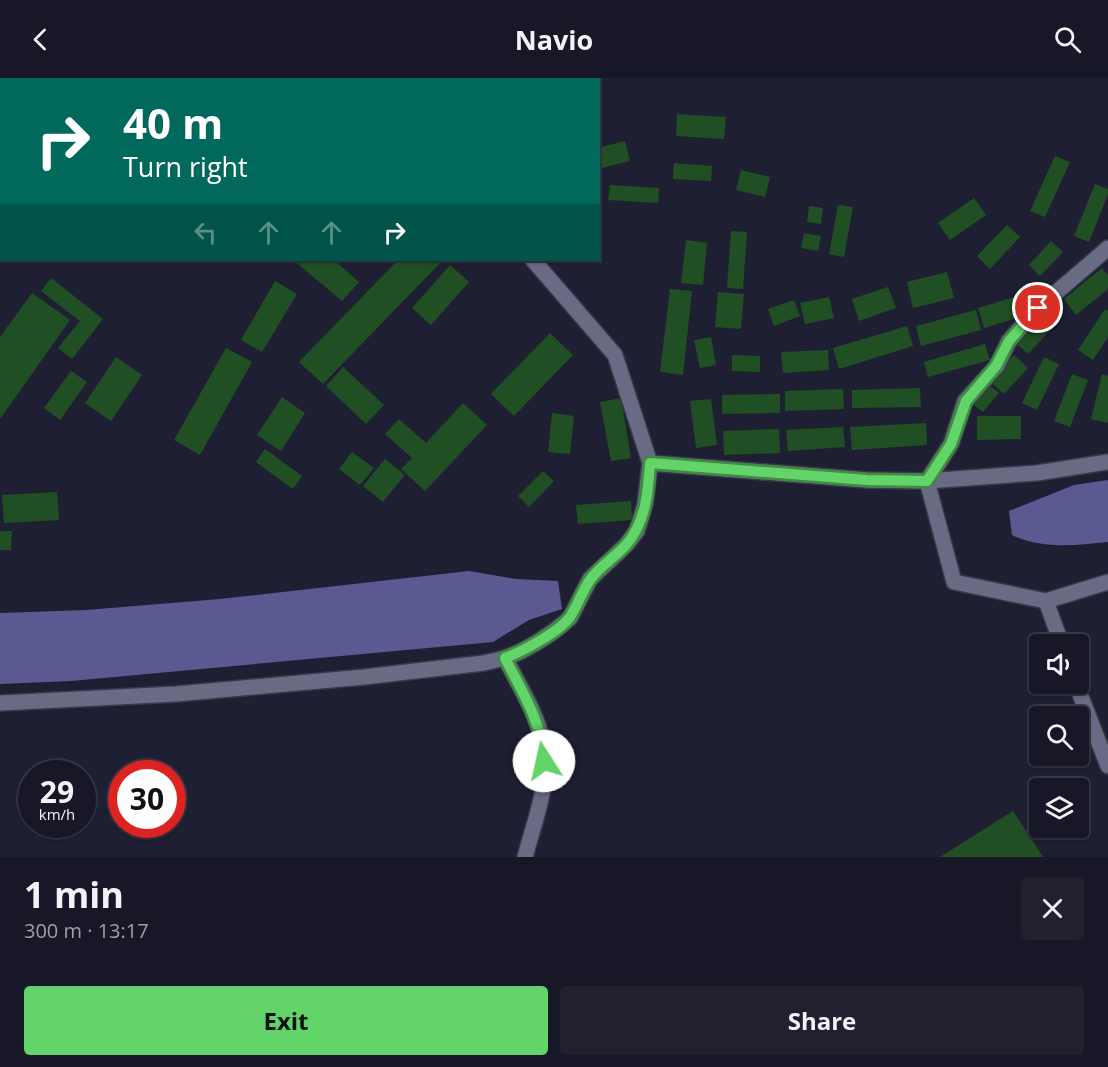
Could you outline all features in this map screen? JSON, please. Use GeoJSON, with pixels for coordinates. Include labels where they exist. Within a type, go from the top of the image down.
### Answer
{"type":"FeatureCollection","features":[{"type":"Feature","properties":{"kind":"street"},"geometry":{"type":"LineString","coordinates":[[1108,248],[1038,308],[1009,341],[996,366],[966,401],[951,444],[927,481],[954,582],[1046,602],[1108,582]]}},
{"type":"Feature","properties":{"kind":"street"},"geometry":{"type":"LineString","coordinates":[[0,703],[176,694],[484,663],[520,652],[570,618],[590,579],[626,545],[637,531],[645,504],[650,463],[615,355],[534,261]]}},
{"type":"Feature","properties":{"kind":"street"},"geometry":{"type":"LineString","coordinates":[[650,463],[867,480],[927,481],[1037,473],[1108,462]]}},
{"type":"Feature","properties":{"kind":"street"},"geometry":{"type":"LineString","coordinates":[[1046,602],[1058,634]]}},
{"type":"Feature","properties":{"kind":"street"},"geometry":{"type":"LineString","coordinates":[[505,658],[534,715],[544,747],[545,775],[525,857]]}},
{"type":"Feature","properties":{"kind":"street"},"geometry":{"type":"LineString","coordinates":[[1080,694],[1108,766]]}},
{"type":"Feature","properties":{"kind":"shaded area"},"geometry":{"type":"Polygon","coordinates":[[[1108,480],[1108,542],[1047,545],[1012,535],[1009,511],[1074,485],[1108,480]]]}},
{"type":"Feature","properties":{"kind":"shaded area"},"geometry":{"type":"Polygon","coordinates":[[[469,571],[516,579],[558,581],[562,609],[529,620],[493,642],[71,681],[0,684],[0,613],[86,610],[220,599],[469,571]]]}},
{"type":"Feature","properties":{"kind":"building"},"geometry":{"type":"Polygon","coordinates":[[[677,114],[726,117],[724,139],[676,136],[677,114]]]}},
{"type":"Feature","properties":{"kind":"building"},"geometry":{"type":"Polygon","coordinates":[[[625,141],[630,161],[600,168],[600,147],[625,141]]]}},
{"type":"Feature","properties":{"kind":"building"},"geometry":{"type":"Polygon","coordinates":[[[1055,156],[1070,162],[1045,217],[1030,211],[1055,156]]]}},
{"type":"Feature","properties":{"kind":"building"},"geometry":{"type":"Polygon","coordinates":[[[674,163],[712,166],[711,181],[673,179],[674,163]]]}},
{"type":"Feature","properties":{"kind":"building"},"geometry":{"type":"Polygon","coordinates":[[[741,170],[770,177],[765,197],[736,190],[741,170]]]}},
{"type":"Feature","properties":{"kind":"building"},"geometry":{"type":"Polygon","coordinates":[[[1095,184],[1108,189],[1108,194],[1089,242],[1074,236],[1095,184]]]}},
{"type":"Feature","properties":{"kind":"building"},"geometry":{"type":"Polygon","coordinates":[[[610,185],[659,188],[658,203],[608,200],[610,185]]]}},
{"type":"Feature","properties":{"kind":"building"},"geometry":{"type":"Polygon","coordinates":[[[974,198],[986,215],[950,240],[938,223],[974,198]]]}},
{"type":"Feature","properties":{"kind":"building"},"geometry":{"type":"Polygon","coordinates":[[[838,205],[853,207],[844,257],[829,254],[838,205]]]}},
{"type":"Feature","properties":{"kind":"building"},"geometry":{"type":"Polygon","coordinates":[[[809,206],[823,208],[821,224],[807,222],[809,206]]]}},
{"type":"Feature","properties":{"kind":"building"},"geometry":{"type":"Polygon","coordinates":[[[1007,225],[1020,237],[990,269],[977,256],[1007,225]]]}},
{"type":"Feature","properties":{"kind":"building"},"geometry":{"type":"Polygon","coordinates":[[[731,231],[747,232],[743,289],[727,288],[731,231]]]}},
{"type":"Feature","properties":{"kind":"building"},"geometry":{"type":"Polygon","coordinates":[[[804,233],[821,236],[818,251],[801,248],[804,233]]]}},
{"type":"Feature","properties":{"kind":"building"},"geometry":{"type":"Polygon","coordinates":[[[686,240],[707,243],[703,285],[681,283],[686,240]]]}},
{"type":"Feature","properties":{"kind":"building"},"geometry":{"type":"Polygon","coordinates":[[[1051,241],[1063,252],[1040,276],[1029,265],[1051,241]]]}},
{"type":"Feature","properties":{"kind":"building"},"geometry":{"type":"Polygon","coordinates":[[[294,261],[335,261],[359,282],[342,301],[294,261]]]}},
{"type":"Feature","properties":{"kind":"building"},"geometry":{"type":"Polygon","coordinates":[[[397,261],[442,261],[323,384],[299,362],[397,261]]]}},
{"type":"Feature","properties":{"kind":"building"},"geometry":{"type":"Polygon","coordinates":[[[450,265],[469,282],[431,325],[412,308],[450,265]]]}},
{"type":"Feature","properties":{"kind":"building"},"geometry":{"type":"Polygon","coordinates":[[[1102,268],[1108,275],[1108,289],[1076,315],[1064,299],[1102,268]]]}},
{"type":"Feature","properties":{"kind":"building"},"geometry":{"type":"Polygon","coordinates":[[[947,272],[954,298],[913,308],[907,282],[947,272]]]}},
{"type":"Feature","properties":{"kind":"building"},"geometry":{"type":"Polygon","coordinates":[[[51,278],[103,319],[72,359],[58,348],[80,321],[41,291],[51,278]]]}},
{"type":"Feature","properties":{"kind":"building"},"geometry":{"type":"Polygon","coordinates":[[[275,281],[297,294],[262,352],[241,340],[275,281]]]}},
{"type":"Feature","properties":{"kind":"building"},"geometry":{"type":"Polygon","coordinates":[[[888,287],[896,308],[859,321],[852,299],[888,287]]]}},
{"type":"Feature","properties":{"kind":"building"},"geometry":{"type":"Polygon","coordinates":[[[670,289],[692,291],[683,375],[660,372],[670,289]]]}},
{"type":"Feature","properties":{"kind":"building"},"geometry":{"type":"Polygon","coordinates":[[[718,292],[744,294],[741,329],[715,327],[718,292]]]}},
{"type":"Feature","properties":{"kind":"building"},"geometry":{"type":"Polygon","coordinates":[[[32,293],[70,320],[0,419],[0,337],[32,293]]]}},
{"type":"Feature","properties":{"kind":"building"},"geometry":{"type":"Polygon","coordinates":[[[1021,295],[1027,315],[984,328],[978,308],[1021,295]]]}},
{"type":"Feature","properties":{"kind":"building"},"geometry":{"type":"Polygon","coordinates":[[[829,297],[834,318],[805,324],[800,303],[829,297]]]}},
{"type":"Feature","properties":{"kind":"building"},"geometry":{"type":"Polygon","coordinates":[[[794,300],[800,316],[774,326],[768,309],[794,300]]]}},
{"type":"Feature","properties":{"kind":"building"},"geometry":{"type":"Polygon","coordinates":[[[1105,309],[1108,311],[1108,337],[1093,360],[1078,350],[1105,309]]]}},
{"type":"Feature","properties":{"kind":"building"},"geometry":{"type":"Polygon","coordinates":[[[976,310],[981,330],[921,346],[916,326],[976,310]]]}},
{"type":"Feature","properties":{"kind":"building"},"geometry":{"type":"Polygon","coordinates":[[[1039,311],[1055,325],[1028,354],[1013,341],[1039,311]]]}},
{"type":"Feature","properties":{"kind":"building"},"geometry":{"type":"Polygon","coordinates":[[[907,326],[913,346],[839,369],[833,348],[907,326]]]}},
{"type":"Feature","properties":{"kind":"building"},"geometry":{"type":"Polygon","coordinates":[[[550,333],[573,355],[514,416],[491,394],[550,333]]]}},
{"type":"Feature","properties":{"kind":"building"},"geometry":{"type":"Polygon","coordinates":[[[711,337],[716,365],[700,368],[694,340],[711,337]]]}},
{"type":"Feature","properties":{"kind":"building"},"geometry":{"type":"Polygon","coordinates":[[[985,344],[990,360],[928,377],[924,362],[985,344]]]}},
{"type":"Feature","properties":{"kind":"building"},"geometry":{"type":"Polygon","coordinates":[[[226,348],[252,362],[200,455],[174,440],[226,348]]]}},
{"type":"Feature","properties":{"kind":"building"},"geometry":{"type":"Polygon","coordinates":[[[828,350],[829,370],[783,373],[781,352],[828,350]]]}},
{"type":"Feature","properties":{"kind":"building"},"geometry":{"type":"Polygon","coordinates":[[[732,355],[760,356],[760,372],[732,371],[732,355]]]}},
{"type":"Feature","properties":{"kind":"building"},"geometry":{"type":"Polygon","coordinates":[[[1014,355],[1028,368],[1004,394],[989,381],[1014,355]]]}},
{"type":"Feature","properties":{"kind":"building"},"geometry":{"type":"Polygon","coordinates":[[[116,357],[142,375],[111,421],[85,403],[116,357]]]}},
{"type":"Feature","properties":{"kind":"building"},"geometry":{"type":"Polygon","coordinates":[[[1044,357],[1059,364],[1037,410],[1022,403],[1044,357]]]}},
{"type":"Feature","properties":{"kind":"building"},"geometry":{"type":"Polygon","coordinates":[[[343,367],[384,405],[366,424],[326,386],[343,367]]]}},
{"type":"Feature","properties":{"kind":"building"},"geometry":{"type":"Polygon","coordinates":[[[71,371],[87,382],[60,420],[44,408],[71,371]]]}},
{"type":"Feature","properties":{"kind":"building"},"geometry":{"type":"Polygon","coordinates":[[[1072,374],[1088,380],[1070,427],[1054,421],[1072,374]]]}},
{"type":"Feature","properties":{"kind":"building"},"geometry":{"type":"Polygon","coordinates":[[[1102,374],[1108,376],[1108,423],[1091,419],[1102,374]]]}},
{"type":"Feature","properties":{"kind":"building"},"geometry":{"type":"Polygon","coordinates":[[[987,383],[999,393],[983,412],[971,403],[987,383]]]}},
{"type":"Feature","properties":{"kind":"building"},"geometry":{"type":"Polygon","coordinates":[[[920,388],[921,407],[852,408],[852,390],[920,388]]]}},
{"type":"Feature","properties":{"kind":"building"},"geometry":{"type":"Polygon","coordinates":[[[843,389],[844,409],[785,411],[785,391],[843,389]]]}},
{"type":"Feature","properties":{"kind":"building"},"geometry":{"type":"Polygon","coordinates":[[[780,394],[780,413],[722,414],[722,395],[780,394]]]}},
{"type":"Feature","properties":{"kind":"building"},"geometry":{"type":"Polygon","coordinates":[[[282,397],[305,413],[281,451],[257,435],[282,397]]]}},
{"type":"Feature","properties":{"kind":"building"},"geometry":{"type":"Polygon","coordinates":[[[621,398],[631,458],[611,461],[600,402],[621,398]]]}},
{"type":"Feature","properties":{"kind":"building"},"geometry":{"type":"Polygon","coordinates":[[[711,399],[717,445],[696,448],[690,401],[711,399]]]}},
{"type":"Feature","properties":{"kind":"building"},"geometry":{"type":"Polygon","coordinates":[[[463,403],[487,425],[425,491],[401,469],[412,458],[385,434],[399,419],[426,443],[463,403]]]}},
{"type":"Feature","properties":{"kind":"building"},"geometry":{"type":"Polygon","coordinates":[[[552,413],[574,416],[570,454],[548,452],[552,413]]]}},
{"type":"Feature","properties":{"kind":"building"},"geometry":{"type":"Polygon","coordinates":[[[977,416],[1021,416],[1021,439],[977,440],[977,416]]]}},
{"type":"Feature","properties":{"kind":"building"},"geometry":{"type":"Polygon","coordinates":[[[926,423],[927,445],[852,450],[850,427],[926,423]]]}},
{"type":"Feature","properties":{"kind":"building"},"geometry":{"type":"Polygon","coordinates":[[[843,427],[845,447],[788,451],[786,430],[843,427]]]}},
{"type":"Feature","properties":{"kind":"building"},"geometry":{"type":"Polygon","coordinates":[[[779,429],[780,453],[724,455],[723,431],[779,429]]]}},
{"type":"Feature","properties":{"kind":"building"},"geometry":{"type":"Polygon","coordinates":[[[265,449],[302,476],[293,489],[256,462],[265,449]]]}},
{"type":"Feature","properties":{"kind":"building"},"geometry":{"type":"Polygon","coordinates":[[[352,452],[374,468],[360,485],[339,469],[352,452]]]}},
{"type":"Feature","properties":{"kind":"building"},"geometry":{"type":"Polygon","coordinates":[[[385,459],[405,475],[383,502],[363,486],[385,459]]]}},
{"type":"Feature","properties":{"kind":"building"},"geometry":{"type":"Polygon","coordinates":[[[543,471],[554,481],[529,507],[518,496],[543,471]]]}},
{"type":"Feature","properties":{"kind":"building"},"geometry":{"type":"Polygon","coordinates":[[[57,492],[59,520],[4,523],[2,495],[57,492]]]}},
{"type":"Feature","properties":{"kind":"building"},"geometry":{"type":"Polygon","coordinates":[[[631,501],[632,520],[578,524],[576,505],[631,501]]]}},
{"type":"Feature","properties":{"kind":"building"},"geometry":{"type":"Polygon","coordinates":[[[0,531],[12,531],[11,550],[0,550],[0,531]]]}},
{"type":"Feature","properties":{"kind":"building"},"geometry":{"type":"Polygon","coordinates":[[[1013,811],[1043,857],[940,857],[1013,811]]]}},
{"type":"Feature","properties":{"kind":"route"},"geometry":{"type":"LineString","coordinates":[[544,761],[544,747],[534,715],[505,658],[536,643],[570,618],[590,579],[626,545],[637,531],[645,504],[650,463],[867,480],[927,481],[951,444],[966,401],[996,366],[1009,341],[1038,308]]}}]}
